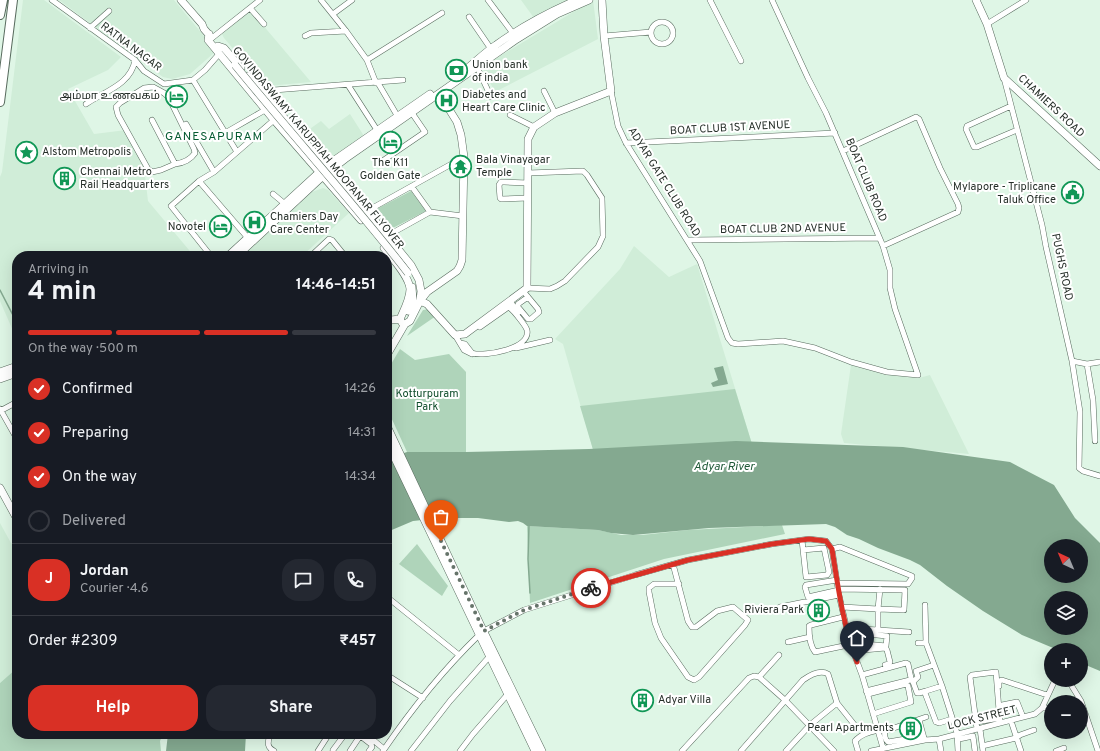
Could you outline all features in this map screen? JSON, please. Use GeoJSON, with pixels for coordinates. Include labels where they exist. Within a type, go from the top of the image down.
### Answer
{"type":"FeatureCollection","features":[{"type":"Feature","properties":{"kind":"main road"},"geometry":{"type":"LineString","coordinates":[[0,15],[2,0]]}},
{"type":"Feature","properties":{"kind":"main road"},"geometry":{"type":"LineString","coordinates":[[0,102],[12,0]]}},
{"type":"Feature","properties":{"kind":"main road"},"geometry":{"type":"LineString","coordinates":[[177,0],[208,34]]}},
{"type":"Feature","properties":{"kind":"main road"},"geometry":{"type":"LineString","coordinates":[[181,0],[202,24],[208,34],[208,40],[219,54],[385,251]]}},
{"type":"Feature","properties":{"kind":"main road"},"geometry":{"type":"LineString","coordinates":[[234,251],[285,204],[377,130],[398,117],[436,89],[477,67],[515,36],[556,9],[577,0]]}},
{"type":"Feature","properties":{"kind":"main road"},"geometry":{"type":"LineString","coordinates":[[241,251],[328,168],[412,113],[463,74],[490,49],[557,14],[589,0]]}},
{"type":"Feature","properties":{"kind":"main road","name":"ADYAR GATE CLUB ROAD"},"geometry":{"type":"LineString","coordinates":[[602,0],[604,36],[612,90]]}},
{"type":"Feature","properties":{"kind":"main road"},"geometry":{"type":"LineString","coordinates":[[976,0],[987,24],[1004,78]]}},
{"type":"Feature","properties":{"kind":"main road","name":"GOVINDASWAMY KARUPPIAH MOOPANAR FLYOVER"},"geometry":{"type":"LineString","coordinates":[[208,34],[368,222],[391,251]]}},
{"type":"Feature","properties":{"kind":"main road"},"geometry":{"type":"LineString","coordinates":[[218,46],[224,48],[367,211],[411,265],[419,280],[421,291],[420,301]]}},
{"type":"Feature","properties":{"kind":"main road","name":"CHAMIERS ROAD"},"geometry":{"type":"LineString","coordinates":[[1004,78],[1100,166]]}},
{"type":"Feature","properties":{"kind":"main road"},"geometry":{"type":"LineString","coordinates":[[420,301],[427,304],[455,335],[465,334],[526,292],[528,139],[534,127],[555,113],[612,90]]}},
{"type":"Feature","properties":{"kind":"main road"},"geometry":{"type":"LineString","coordinates":[[392,320],[402,322],[410,321],[420,301],[427,292],[460,266],[462,260],[464,157],[461,135],[457,122],[442,98]]}},
{"type":"Feature","properties":{"kind":"main road","name":"GOVINDASWAMY KARUPPIAH MOOPANAR FLYOVER"},"geometry":{"type":"LineString","coordinates":[[392,253],[408,273],[414,294],[412,308],[402,322]]}},
{"type":"Feature","properties":{"kind":"main road"},"geometry":{"type":"LineString","coordinates":[[392,259],[407,278],[410,289],[402,322],[392,344]]}},
{"type":"Feature","properties":{"kind":"main road"},"geometry":{"type":"LineString","coordinates":[[392,338],[402,322]]}},
{"type":"Feature","properties":{"kind":"main road"},"geometry":{"type":"LineString","coordinates":[[0,372],[12,368]]}},
{"type":"Feature","properties":{"kind":"main road"},"geometry":{"type":"LineString","coordinates":[[0,379],[12,375]]}},
{"type":"Feature","properties":{"kind":"main road"},"geometry":{"type":"LineString","coordinates":[[392,436],[480,630],[489,656],[535,751]]}},
{"type":"Feature","properties":{"kind":"main road"},"geometry":{"type":"LineString","coordinates":[[392,452],[542,751]]}},
{"type":"Feature","properties":{"kind":"main road"},"geometry":{"type":"LineString","coordinates":[[0,488],[12,510]]}},
{"type":"Feature","properties":{"kind":"street","name":"RATNA NAGAR"},"geometry":{"type":"LineString","coordinates":[[52,0],[135,60],[144,71],[164,84],[193,80]]}},
{"type":"Feature","properties":{"kind":"street"},"geometry":{"type":"LineString","coordinates":[[208,34],[250,8],[260,0]]}},
{"type":"Feature","properties":{"kind":"street"},"geometry":{"type":"LineString","coordinates":[[321,0],[367,60],[377,83],[398,117]]}},
{"type":"Feature","properties":{"kind":"street"},"geometry":{"type":"LineString","coordinates":[[333,14],[352,0]]}},
{"type":"Feature","properties":{"kind":"street"},"geometry":{"type":"LineString","coordinates":[[488,0],[515,36]]}},
{"type":"Feature","properties":{"kind":"street"},"geometry":{"type":"LineString","coordinates":[[710,0],[740,61]]}},
{"type":"Feature","properties":{"kind":"street","name":"BOAT CLUB ROAD"},"geometry":{"type":"LineString","coordinates":[[772,0],[835,133],[879,238],[890,270],[890,288],[895,309],[918,375]]}},
{"type":"Feature","properties":{"kind":"street"},"geometry":{"type":"LineString","coordinates":[[987,24],[1026,0]]}},
{"type":"Feature","properties":{"kind":"street"},"geometry":{"type":"LineString","coordinates":[[250,8],[264,24]]}},
{"type":"Feature","properties":{"kind":"street"},"geometry":{"type":"LineString","coordinates":[[90,28],[109,11]]}},
{"type":"Feature","properties":{"kind":"street"},"geometry":{"type":"LineString","coordinates":[[367,60],[442,13]]}},
{"type":"Feature","properties":{"kind":"street"},"geometry":{"type":"LineString","coordinates":[[469,17],[490,49]]}},
{"type":"Feature","properties":{"kind":"street"},"geometry":{"type":"LineString","coordinates":[[660,22],[668,24],[672,30],[670,40],[661,44],[653,39],[651,32],[654,26],[660,22]]}},
{"type":"Feature","properties":{"kind":"street"},"geometry":{"type":"LineString","coordinates":[[304,36],[311,32],[346,31]]}},
{"type":"Feature","properties":{"kind":"street"},"geometry":{"type":"LineString","coordinates":[[604,36],[651,32]]}},
{"type":"Feature","properties":{"kind":"street"},"geometry":{"type":"LineString","coordinates":[[219,54],[205,70],[193,80],[237,152]]}},
{"type":"Feature","properties":{"kind":"street"},"geometry":{"type":"LineString","coordinates":[[86,104],[116,87],[132,69],[135,60]]}},
{"type":"Feature","properties":{"kind":"street"},"geometry":{"type":"LineString","coordinates":[[477,67],[491,97]]}},
{"type":"Feature","properties":{"kind":"street","name":"PUGHS ROAD"},"geometry":{"type":"LineString","coordinates":[[1004,78],[1042,225],[1072,361],[1080,412],[1078,464],[1079,468],[1083,471],[1100,476]]}},
{"type":"Feature","properties":{"kind":"street"},"geometry":{"type":"LineString","coordinates":[[153,87],[156,79]]}},
{"type":"Feature","properties":{"kind":"street"},"geometry":{"type":"LineString","coordinates":[[261,91],[403,80]]}},
{"type":"Feature","properties":{"kind":"street"},"geometry":{"type":"LineString","coordinates":[[162,92],[164,84]]}},
{"type":"Feature","properties":{"kind":"street"},"geometry":{"type":"LineString","coordinates":[[348,85],[377,130]]}},
{"type":"Feature","properties":{"kind":"street"},"geometry":{"type":"LineString","coordinates":[[153,87],[162,92],[169,98],[196,153],[191,158],[156,172],[152,172],[148,169],[116,111],[116,107],[144,88],[153,87]]}},
{"type":"Feature","properties":{"kind":"street","name":"ADYAR GATE CLUB ROAD"},"geometry":{"type":"LineString","coordinates":[[612,90],[618,126],[626,143],[700,261],[726,332],[732,343],[738,344],[783,341],[815,348],[851,362],[887,372],[918,375]]}},
{"type":"Feature","properties":{"kind":"street"},"geometry":{"type":"LineString","coordinates":[[544,91],[555,113]]}},
{"type":"Feature","properties":{"kind":"street"},"geometry":{"type":"LineString","coordinates":[[1011,106],[967,126],[966,129],[974,147],[1018,130]]}},
{"type":"Feature","properties":{"kind":"street"},"geometry":{"type":"LineString","coordinates":[[225,133],[265,110]]}},
{"type":"Feature","properties":{"kind":"street"},"geometry":{"type":"LineString","coordinates":[[380,162],[425,132],[412,113]]}},
{"type":"Feature","properties":{"kind":"street"},"geometry":{"type":"LineString","coordinates":[[510,115],[534,127]]}},
{"type":"Feature","properties":{"kind":"street"},"geometry":{"type":"LineString","coordinates":[[843,151],[916,117],[919,119],[940,168],[960,208],[958,212],[882,246]]}},
{"type":"Feature","properties":{"kind":"street"},"geometry":{"type":"LineString","coordinates":[[152,120],[175,164]]}},
{"type":"Feature","properties":{"kind":"street"},"geometry":{"type":"LineString","coordinates":[[207,251],[171,206],[199,181],[214,172],[274,120]]}},
{"type":"Feature","properties":{"kind":"street"},"geometry":{"type":"LineString","coordinates":[[186,124],[214,172]]}},
{"type":"Feature","properties":{"kind":"street","name":"BOAT CLUB 1ST AVENUE"},"geometry":{"type":"LineString","coordinates":[[626,143],[835,133]]}},
{"type":"Feature","properties":{"kind":"street"},"geometry":{"type":"LineString","coordinates":[[367,211],[464,157]]}},
{"type":"Feature","properties":{"kind":"street"},"geometry":{"type":"LineString","coordinates":[[526,292],[539,312],[531,319],[528,319],[518,307],[518,304],[526,292],[550,289],[565,281],[598,247],[603,236],[602,198],[587,175],[583,172],[528,173]]}},
{"type":"Feature","properties":{"kind":"street"},"geometry":{"type":"LineString","coordinates":[[199,181],[248,238]]}},
{"type":"Feature","properties":{"kind":"street"},"geometry":{"type":"LineString","coordinates":[[528,183],[501,182],[500,185],[501,199],[528,198]]}},
{"type":"Feature","properties":{"kind":"street"},"geometry":{"type":"LineString","coordinates":[[412,187],[430,212]]}},
{"type":"Feature","properties":{"kind":"street"},"geometry":{"type":"LineString","coordinates":[[273,194],[285,204]]}},
{"type":"Feature","properties":{"kind":"street"},"geometry":{"type":"LineString","coordinates":[[387,236],[430,212],[463,216]]}},
{"type":"Feature","properties":{"kind":"street","name":"BOAT CLUB 2ND AVENUE"},"geometry":{"type":"LineString","coordinates":[[688,240],[879,238]]}},
{"type":"Feature","properties":{"kind":"street"},"geometry":{"type":"LineString","coordinates":[[316,251],[331,239],[341,251]]}},
{"type":"Feature","properties":{"kind":"street"},"geometry":{"type":"LineString","coordinates":[[507,305],[524,320]]}},
{"type":"Feature","properties":{"kind":"street"},"geometry":{"type":"LineString","coordinates":[[455,335],[472,352],[485,355],[514,347],[526,337],[527,330],[525,325],[507,305]]}},
{"type":"Feature","properties":{"kind":"street"},"geometry":{"type":"LineString","coordinates":[[507,305],[463,339],[462,343],[464,350],[468,353],[490,356],[522,346],[550,340]]}},
{"type":"Feature","properties":{"kind":"street"},"geometry":{"type":"LineString","coordinates":[[1072,361],[1087,364],[1100,362]]}},
{"type":"Feature","properties":{"kind":"street"},"geometry":{"type":"LineString","coordinates":[[1087,364],[1093,400],[1095,441]]}},
{"type":"Feature","properties":{"kind":"street"},"geometry":{"type":"LineString","coordinates":[[12,404],[0,410],[12,430]]}},
{"type":"Feature","properties":{"kind":"street"},"geometry":{"type":"LineString","coordinates":[[372,739],[384,750],[423,698],[480,630],[524,610],[613,581],[673,564],[772,544],[809,539],[826,541],[832,548],[838,588],[850,642],[867,692],[883,748]]}},
{"type":"Feature","properties":{"kind":"street"},"geometry":{"type":"LineString","coordinates":[[802,540],[803,550],[806,577],[827,575],[828,572],[824,548],[803,550]]}},
{"type":"Feature","properties":{"kind":"street"},"geometry":{"type":"LineString","coordinates":[[832,548],[840,547],[912,576],[908,584],[838,588],[808,597],[805,587],[806,585],[838,588],[904,590],[904,609],[842,607]]}},
{"type":"Feature","properties":{"kind":"street"},"geometry":{"type":"LineString","coordinates":[[673,564],[679,584],[688,621],[692,627],[696,627],[719,609],[733,607],[748,620],[745,626],[699,677],[694,680],[688,677],[660,638],[655,623],[649,592],[649,588],[654,584],[679,584]]}},
{"type":"Feature","properties":{"kind":"street"},"geometry":{"type":"LineString","coordinates":[[780,607],[838,588]]}},
{"type":"Feature","properties":{"kind":"street"},"geometry":{"type":"LineString","coordinates":[[878,630],[880,589]]}},
{"type":"Feature","properties":{"kind":"street"},"geometry":{"type":"LineString","coordinates":[[392,600],[459,655]]}},
{"type":"Feature","properties":{"kind":"street"},"geometry":{"type":"LineString","coordinates":[[925,605],[926,643],[958,735],[959,751]]}},
{"type":"Feature","properties":{"kind":"street"},"geometry":{"type":"LineString","coordinates":[[844,617],[812,625],[809,629],[814,652],[848,645],[850,642],[886,646],[887,636],[847,630]]}},
{"type":"Feature","properties":{"kind":"street"},"geometry":{"type":"LineString","coordinates":[[847,630],[909,632]]}},
{"type":"Feature","properties":{"kind":"street"},"geometry":{"type":"LineString","coordinates":[[788,642],[810,637]]}},
{"type":"Feature","properties":{"kind":"street"},"geometry":{"type":"LineString","coordinates":[[918,643],[926,643]]}},
{"type":"Feature","properties":{"kind":"street"},"geometry":{"type":"LineString","coordinates":[[853,651],[885,648],[887,650],[890,664],[861,673]]}},
{"type":"Feature","properties":{"kind":"street"},"geometry":{"type":"LineString","coordinates":[[759,677],[779,655]]}},
{"type":"Feature","properties":{"kind":"street"},"geometry":{"type":"LineString","coordinates":[[410,751],[450,701],[489,656]]}},
{"type":"Feature","properties":{"kind":"street"},"geometry":{"type":"LineString","coordinates":[[861,673],[906,663],[908,664],[912,678],[910,680],[867,692]]}},
{"type":"Feature","properties":{"kind":"street"},"geometry":{"type":"LineString","coordinates":[[934,665],[916,671],[918,677],[913,682],[917,693],[942,686]]}},
{"type":"Feature","properties":{"kind":"street"},"geometry":{"type":"LineString","coordinates":[[741,751],[803,680],[814,673],[825,672],[828,674],[837,702],[857,728]]}},
{"type":"Feature","properties":{"kind":"street"},"geometry":{"type":"LineString","coordinates":[[1002,721],[996,672],[972,675],[970,677],[977,729],[983,749],[1016,738],[1034,730]]}},
{"type":"Feature","properties":{"kind":"street"},"geometry":{"type":"LineString","coordinates":[[682,751],[749,678],[754,676],[759,677],[786,701],[834,751]]}},
{"type":"Feature","properties":{"kind":"street"},"geometry":{"type":"LineString","coordinates":[[392,678],[423,698]]}},
{"type":"Feature","properties":{"kind":"street"},"geometry":{"type":"LineString","coordinates":[[1002,721],[1002,704],[998,682],[1002,680],[1044,695]]}},
{"type":"Feature","properties":{"kind":"street"},"geometry":{"type":"LineString","coordinates":[[867,692],[906,684],[908,686],[911,702],[873,714]]}},
{"type":"Feature","properties":{"kind":"street"},"geometry":{"type":"LineString","coordinates":[[926,691],[925,693],[936,722],[939,723],[952,719]]}},
{"type":"Feature","properties":{"kind":"street"},"geometry":{"type":"LineString","coordinates":[[460,751],[507,695]]}},
{"type":"Feature","properties":{"kind":"street"},"geometry":{"type":"LineString","coordinates":[[786,751],[810,725],[837,702]]}},
{"type":"Feature","properties":{"kind":"street"},"geometry":{"type":"LineString","coordinates":[[1002,704],[1017,702],[1023,717]]}},
{"type":"Feature","properties":{"kind":"street"},"geometry":{"type":"LineString","coordinates":[[1042,708],[1044,703]]}},
{"type":"Feature","properties":{"kind":"street","name":"LOCK STREET"},"geometry":{"type":"LineString","coordinates":[[871,751],[883,748],[894,749],[924,738],[939,739],[958,735],[1002,721],[1011,721],[1035,714],[1042,708]]}},
{"type":"Feature","properties":{"kind":"street"},"geometry":{"type":"LineString","coordinates":[[919,720],[924,738],[886,741],[885,731],[926,717]]}},
{"type":"Feature","properties":{"kind":"street"},"geometry":{"type":"LineString","coordinates":[[976,722],[1002,721]]}},
{"type":"Feature","properties":{"kind":"street"},"geometry":{"type":"LineString","coordinates":[[1011,721],[1021,751]]}},
{"type":"Feature","properties":{"kind":"street"},"geometry":{"type":"LineString","coordinates":[[1088,725],[1098,751]]}},
{"type":"Feature","properties":{"kind":"street"},"geometry":{"type":"LineString","coordinates":[[975,751],[973,736],[977,729]]}},
{"type":"Feature","properties":{"kind":"street"},"geometry":{"type":"LineString","coordinates":[[858,751],[855,741],[858,737],[878,730]]}},
{"type":"Feature","properties":{"kind":"street"},"geometry":{"type":"LineString","coordinates":[[958,735],[973,736]]}},
{"type":"Feature","properties":{"kind":"street"},"geometry":{"type":"LineString","coordinates":[[269,739],[269,747],[274,751]]}},
{"type":"Feature","properties":{"kind":"street"},"geometry":{"type":"LineString","coordinates":[[318,751],[326,739]]}},
{"type":"Feature","properties":{"kind":"street"},"geometry":{"type":"LineString","coordinates":[[333,751],[341,739]]}},
{"type":"Feature","properties":{"kind":"street"},"geometry":{"type":"LineString","coordinates":[[350,751],[357,739]]}},
{"type":"Feature","properties":{"kind":"street"},"geometry":{"type":"LineString","coordinates":[[364,739],[371,744],[372,747],[369,751]]}},
{"type":"Feature","properties":{"kind":"street"},"geometry":{"type":"LineString","coordinates":[[939,739],[941,751]]}},
{"type":"Feature","properties":{"kind":"street"},"geometry":{"type":"LineString","coordinates":[[1056,751],[1064,748]]}},
{"type":"Feature","properties":{"kind":"shaded area"},"geometry":{"type":"Polygon","coordinates":[[[23,0],[44,0],[121,57],[108,70],[68,89],[94,134],[126,130],[144,167],[148,201],[190,251],[12,251],[12,329],[0,301],[0,177],[2,172],[23,0]]]}},
{"type":"Feature","properties":{"kind":"shaded area"},"geometry":{"type":"Polygon","coordinates":[[[59,0],[174,0],[214,48],[215,52],[190,74],[172,79],[163,77],[59,0]]]}},
{"type":"Feature","properties":{"kind":"shaded area"},"geometry":{"type":"Polygon","coordinates":[[[521,0],[567,0],[534,18],[521,0]]]}},
{"type":"Feature","properties":{"kind":"shaded area"},"geometry":{"type":"Polygon","coordinates":[[[593,0],[598,39],[495,92],[482,67],[593,0]]]}},
{"type":"Feature","properties":{"kind":"shaded area"},"geometry":{"type":"Polygon","coordinates":[[[251,11],[311,82],[268,86],[263,84],[224,38],[222,34],[251,11]]]}},
{"type":"Feature","properties":{"kind":"shaded area"},"geometry":{"type":"Polygon","coordinates":[[[350,114],[364,136],[329,161],[326,160],[304,133],[321,121],[329,129],[350,114]]]}},
{"type":"Feature","properties":{"kind":"shaded area"},"geometry":{"type":"Polygon","coordinates":[[[323,188],[328,190],[349,213],[307,251],[248,251],[312,192],[323,188]]]}},
{"type":"Feature","properties":{"kind":"shaded area"},"geometry":{"type":"Polygon","coordinates":[[[634,246],[669,277],[697,264],[752,444],[594,453],[563,344],[555,339],[620,269],[634,246]]]}},
{"type":"Feature","properties":{"kind":"shaded area"},"geometry":{"type":"Polygon","coordinates":[[[851,365],[886,375],[919,378],[930,375],[969,454],[844,443],[841,434],[851,365]]]}},
{"type":"Feature","properties":{"kind":"shaded area"},"geometry":{"type":"Polygon","coordinates":[[[0,523],[12,545],[12,672],[0,683],[0,523]]]}},
{"type":"Feature","properties":{"kind":"green space"},"geometry":{"type":"Polygon","coordinates":[[[411,191],[426,211],[387,231],[371,212],[411,191]]]}},
{"type":"Feature","properties":{"kind":"green space"},"geometry":{"type":"Polygon","coordinates":[[[429,309],[436,316],[407,336],[423,310],[429,309]]]}},
{"type":"Feature","properties":{"kind":"green space","name":"Kotturpuram Park"},"geometry":{"type":"Polygon","coordinates":[[[400,349],[415,360],[449,354],[466,372],[466,452],[407,452],[392,419],[392,363],[400,349]]]}},
{"type":"Feature","properties":{"kind":"green space"},"geometry":{"type":"Polygon","coordinates":[[[735,389],[752,444],[594,453],[580,406],[735,389]]]}},
{"type":"Feature","properties":{"kind":"green space"},"geometry":{"type":"Polygon","coordinates":[[[782,525],[785,534],[664,559],[530,603],[527,526],[598,530],[621,535],[642,535],[688,530],[782,525]]]}},
{"type":"Feature","properties":{"kind":"green space"},"geometry":{"type":"Polygon","coordinates":[[[417,544],[448,586],[442,596],[399,564],[417,544]]]}},
{"type":"Feature","properties":{"kind":"green space"},"geometry":{"type":"Polygon","coordinates":[[[12,672],[12,739],[161,739],[161,751],[0,751],[0,683],[12,672]]]}},
{"type":"Feature","properties":{"kind":"water"},"geometry":{"type":"Polygon","coordinates":[[[723,366],[728,384],[713,387],[711,383],[718,380],[714,368],[723,366]]]}},
{"type":"Feature","properties":{"kind":"water","name":"Adyar River"},"geometry":{"type":"Polygon","coordinates":[[[736,441],[903,447],[1010,462],[1054,485],[1075,518],[1100,543],[1100,671],[1088,666],[1088,643],[1044,644],[1022,635],[983,611],[920,565],[847,535],[835,527],[826,524],[709,528],[633,535],[598,530],[527,526],[518,521],[509,522],[478,518],[441,518],[413,521],[392,530],[392,457],[407,452],[589,449],[736,441]]]}},
{"type":"Feature","properties":{"kind":"water"},"geometry":{"type":"Polygon","coordinates":[[[167,739],[246,739],[245,751],[166,751],[167,739]]]}},
{"type":"Feature","properties":{"kind":"waterway"},"geometry":{"type":"LineString","coordinates":[[0,290],[12,313]]}},
{"type":"Feature","properties":{"kind":"waterway"},"geometry":{"type":"LineString","coordinates":[[529,525],[528,559],[530,593]]}},
{"type":"Feature","properties":{"kind":"way so far"},"geometry":{"type":"LineString","coordinates":[[441,541],[484,631],[524,610],[591,588]]}},
{"type":"Feature","properties":{"kind":"place","name":"Union bank of india"},"geometry":{"type":"Point","coordinates":[457,71]}},
{"type":"Feature","properties":{"kind":"place","name":"அம்மா உணவகம்"},"geometry":{"type":"Point","coordinates":[176,96]}},
{"type":"Feature","properties":{"kind":"place","name":"Diabetes and Heart Care Clinic"},"geometry":{"type":"Point","coordinates":[446,101]}},
{"type":"Feature","properties":{"kind":"place","name":"The K11 Golden Gate"},"geometry":{"type":"Point","coordinates":[390,143]}},
{"type":"Feature","properties":{"kind":"place","name":"Alstom Metropolis"},"geometry":{"type":"Point","coordinates":[26,152]}},
{"type":"Feature","properties":{"kind":"place","name":"Bala Vinayagar Temple"},"geometry":{"type":"Point","coordinates":[460,166]}},
{"type":"Feature","properties":{"kind":"place","name":"Chennai Metro Rail Headquarters"},"geometry":{"type":"Point","coordinates":[65,178]}},
{"type":"Feature","properties":{"kind":"place","name":"Mylapore - Triplicane Taluk Office"},"geometry":{"type":"Point","coordinates":[1072,193]}},
{"type":"Feature","properties":{"kind":"place","name":"Chamiers Day Care Center"},"geometry":{"type":"Point","coordinates":[255,223]}},
{"type":"Feature","properties":{"kind":"place","name":"Novotel"},"geometry":{"type":"Point","coordinates":[221,227]}},
{"type":"Feature","properties":{"kind":"place","name":"Riviera Park"},"geometry":{"type":"Point","coordinates":[819,610]}},
{"type":"Feature","properties":{"kind":"place","name":"Adyar Villa"},"geometry":{"type":"Point","coordinates":[643,700]}},
{"type":"Feature","properties":{"kind":"place","name":"Pearl Apartments"},"geometry":{"type":"Point","coordinates":[910,728]}},
{"type":"Feature","properties":{"kind":"district","name":"GANESAPURAM"},"geometry":{"type":"Point","coordinates":[214,137]}},
{"type":"Feature","properties":{"kind":"route"},"geometry":{"type":"LineString","coordinates":[[591,588],[688,560],[772,544],[809,539],[826,541],[832,549],[839,595],[850,643],[857,662]]}}]}
